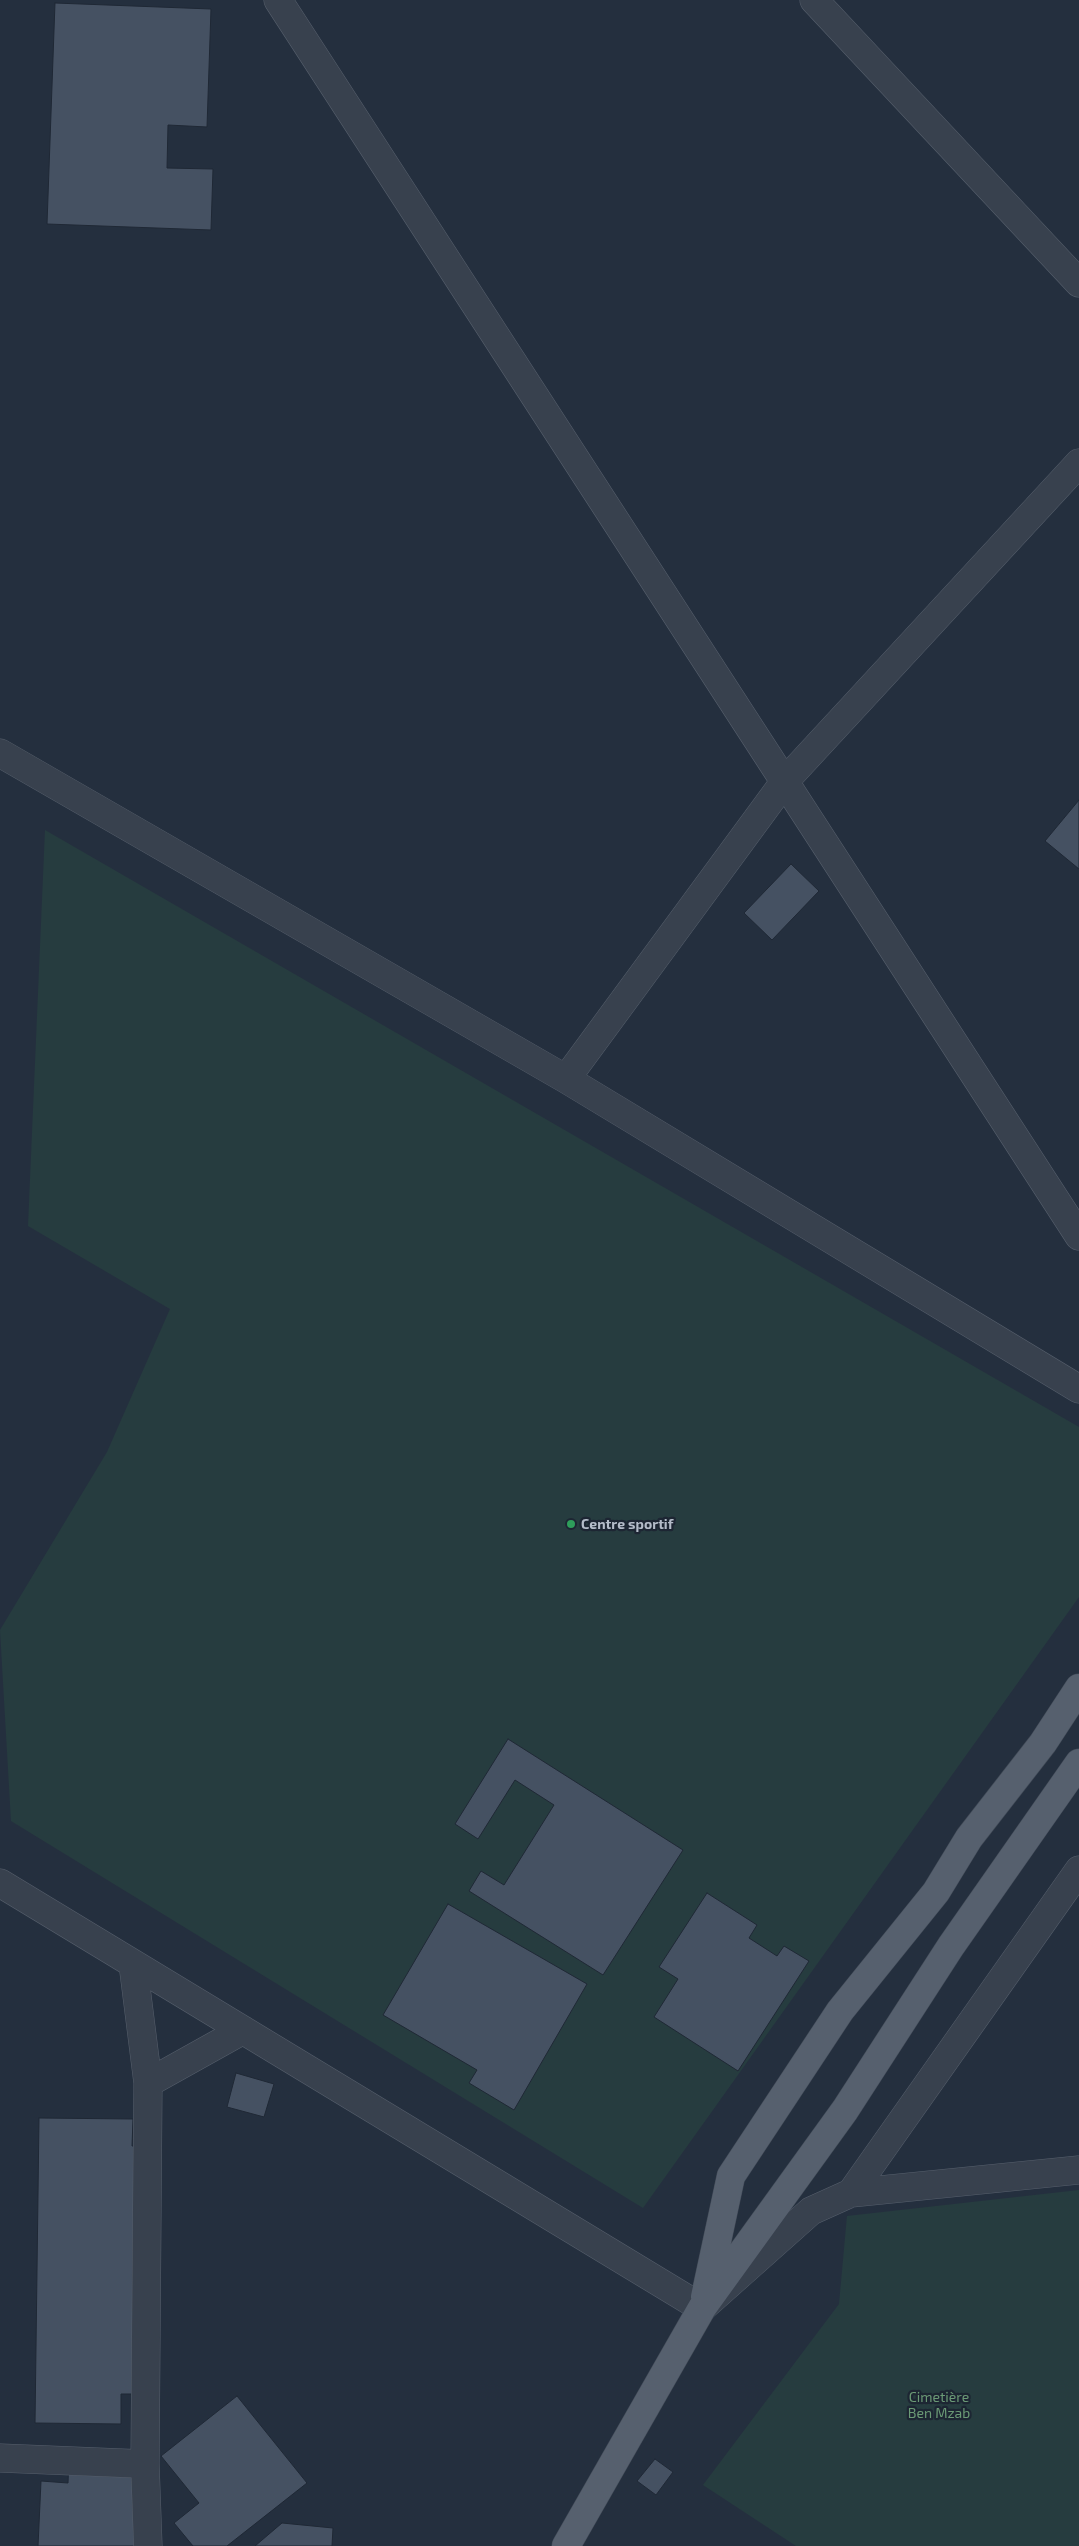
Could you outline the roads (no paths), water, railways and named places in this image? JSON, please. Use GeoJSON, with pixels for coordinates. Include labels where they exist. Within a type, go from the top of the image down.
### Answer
{"type":"FeatureCollection","features":[{"type":"Feature","properties":{"kind":"main road"},"geometry":{"type":"LineString","coordinates":[[702,2308],[731,2176],[780,2099],[840,2011],[936,1892],[969,1838],[1043,1743],[1079,1688]]}},
{"type":"Feature","properties":{"kind":"main road"},"geometry":{"type":"LineString","coordinates":[[566,2546],[702,2308],[845,2110],[951,1946],[1079,1764]]}},
{"type":"Feature","properties":{"kind":"street"},"geometry":{"type":"LineString","coordinates":[[278,0],[1079,1236]]}},
{"type":"Feature","properties":{"kind":"street"},"geometry":{"type":"LineString","coordinates":[[814,0],[1079,283]]}},
{"type":"Feature","properties":{"kind":"street"},"geometry":{"type":"LineString","coordinates":[[566,1079],[785,781],[1079,463]]}},
{"type":"Feature","properties":{"kind":"street"},"geometry":{"type":"LineString","coordinates":[[0,753],[566,1079],[1079,1390]]}},
{"type":"Feature","properties":{"kind":"street"},"geometry":{"type":"LineString","coordinates":[[851,2192],[1079,1870]]}},
{"type":"Feature","properties":{"kind":"street"},"geometry":{"type":"LineString","coordinates":[[0,1883],[702,2308],[811,2211],[851,2192],[1079,2170]]}},
{"type":"Feature","properties":{"kind":"street"},"geometry":{"type":"LineString","coordinates":[[133,1964],[148,2083],[145,2464],[148,2546]]}},
{"type":"Feature","properties":{"kind":"street"},"geometry":{"type":"LineString","coordinates":[[148,2083],[243,2030]]}},
{"type":"Feature","properties":{"kind":"street"},"geometry":{"type":"LineString","coordinates":[[0,2458],[145,2464]]}},
{"type":"Feature","properties":{"kind":"place","name":"Centre sportif"},"geometry":{"type":"Point","coordinates":[571,1524]}},
{"type":"Feature","properties":{"kind":"park label","name":"Cimetière Ben Mzab"},"geometry":{"type":"Point","coordinates":[939,2406]}}]}
